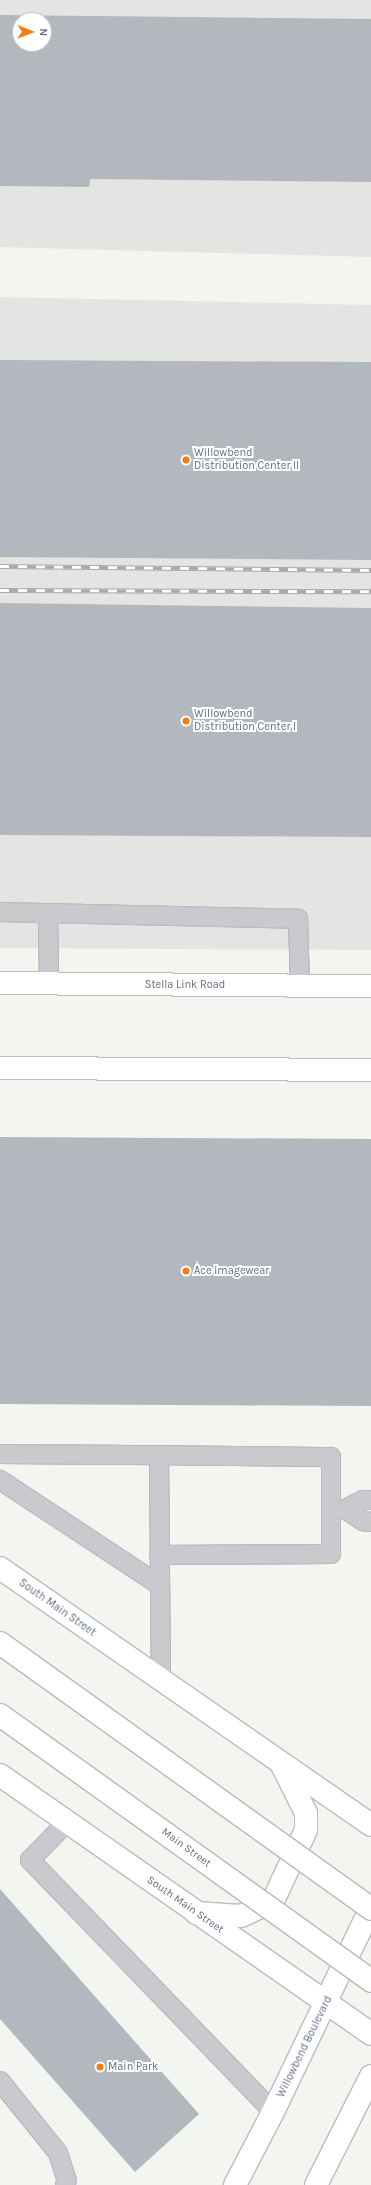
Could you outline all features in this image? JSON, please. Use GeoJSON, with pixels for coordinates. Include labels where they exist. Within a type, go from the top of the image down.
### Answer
{"type":"FeatureCollection","features":[{"type":"Feature","properties":{"kind":"main road","name":"Stella Link Road"},"geometry":{"type":"LineString","coordinates":[[0,983],[371,986]]}},
{"type":"Feature","properties":{"kind":"main road"},"geometry":{"type":"LineString","coordinates":[[0,1068],[371,1070]]}},
{"type":"Feature","properties":{"kind":"main road","name":"South Main Street"},"geometry":{"type":"LineString","coordinates":[[0,1568],[371,1825]]}},
{"type":"Feature","properties":{"kind":"main road"},"geometry":{"type":"LineString","coordinates":[[0,1643],[371,1908]]}},
{"type":"Feature","properties":{"kind":"main road","name":"Main Street"},"geometry":{"type":"LineString","coordinates":[[0,1715],[371,1981]]}},
{"type":"Feature","properties":{"kind":"main road"},"geometry":{"type":"LineString","coordinates":[[196,1913],[241,1916],[272,1900],[306,1830],[306,1812],[281,1764]]}},
{"type":"Feature","properties":{"kind":"main road","name":"South Main Street"},"geometry":{"type":"LineString","coordinates":[[0,1775],[371,2034]]}},
{"type":"Feature","properties":{"kind":"main road","name":"Willowbend Boulevard"},"geometry":{"type":"LineString","coordinates":[[234,2185],[273,2112],[371,1908]]}},
{"type":"Feature","properties":{"kind":"main road"},"geometry":{"type":"LineString","coordinates":[[316,2185],[371,2076]]}},
{"type":"Feature","properties":{"kind":"lane"},"geometry":{"type":"LineString","coordinates":[[0,912],[298,920],[300,985]]}},
{"type":"Feature","properties":{"kind":"lane"},"geometry":{"type":"LineString","coordinates":[[48,913],[49,984]]}},
{"type":"Feature","properties":{"kind":"lane"},"geometry":{"type":"LineString","coordinates":[[0,1454],[331,1457],[338,1509],[331,1554],[159,1555]]}},
{"type":"Feature","properties":{"kind":"lane"},"geometry":{"type":"LineString","coordinates":[[159,1455],[161,1680]]}},
{"type":"Feature","properties":{"kind":"lane"},"geometry":{"type":"LineString","coordinates":[[0,1480],[159,1586]]}},
{"type":"Feature","properties":{"kind":"lane"},"geometry":{"type":"LineString","coordinates":[[338,1509],[363,1500],[371,1500]]}},
{"type":"Feature","properties":{"kind":"lane"},"geometry":{"type":"LineString","coordinates":[[338,1509],[363,1521],[371,1522]]}},
{"type":"Feature","properties":{"kind":"lane"},"geometry":{"type":"LineString","coordinates":[[67,1822],[30,1860],[273,2112]]}},
{"type":"Feature","properties":{"kind":"lane"},"geometry":{"type":"LineString","coordinates":[[0,2081],[58,2153],[67,2180],[65,2185]]}},
{"type":"Feature","properties":{"kind":"shaded area"},"geometry":{"type":"Polygon","coordinates":[[[0,0],[371,0],[371,257],[0,247],[0,0]]]}},
{"type":"Feature","properties":{"kind":"shaded area"},"geometry":{"type":"Polygon","coordinates":[[[0,297],[371,305],[371,950],[0,948],[0,297]]]}},
{"type":"Feature","properties":{"kind":"building"},"geometry":{"type":"Polygon","coordinates":[[[0,15],[12,15],[12,52],[52,52],[52,16],[371,19],[371,182],[90,179],[89,187],[0,186],[0,15]]]}},
{"type":"Feature","properties":{"kind":"building","name":"Willowbend Distribution Center II"},"geometry":{"type":"Polygon","coordinates":[[[0,360],[371,362],[371,560],[0,557],[0,360]]]}},
{"type":"Feature","properties":{"kind":"building","name":"Willowbend Distribution Center I"},"geometry":{"type":"Polygon","coordinates":[[[0,603],[371,608],[371,837],[0,835],[0,603]]]}},
{"type":"Feature","properties":{"kind":"building","name":"Ace Imagewear"},"geometry":{"type":"Polygon","coordinates":[[[0,1137],[371,1139],[371,1406],[0,1404],[0,1137]]]}},
{"type":"Feature","properties":{"kind":"building","name":"Main Park"},"geometry":{"type":"Polygon","coordinates":[[[0,1889],[199,2114],[135,2172],[0,2019],[0,1889]]]}},
{"type":"Feature","properties":{"kind":"railway"},"geometry":{"type":"LineString","coordinates":[[0,566],[371,570]]}},
{"type":"Feature","properties":{"kind":"railway"},"geometry":{"type":"LineString","coordinates":[[0,590],[371,591]]}},
{"type":"Feature","properties":{"kind":"place","name":"Willowbend Distribution Center II"},"geometry":{"type":"Point","coordinates":[186,460]}},
{"type":"Feature","properties":{"kind":"place","name":"Willowbend Distribution Center I"},"geometry":{"type":"Point","coordinates":[186,721]}},
{"type":"Feature","properties":{"kind":"place","name":"Ace Imagewear"},"geometry":{"type":"Point","coordinates":[186,1271]}},
{"type":"Feature","properties":{"kind":"place","name":"Main Park"},"geometry":{"type":"Point","coordinates":[100,2067]}}]}
